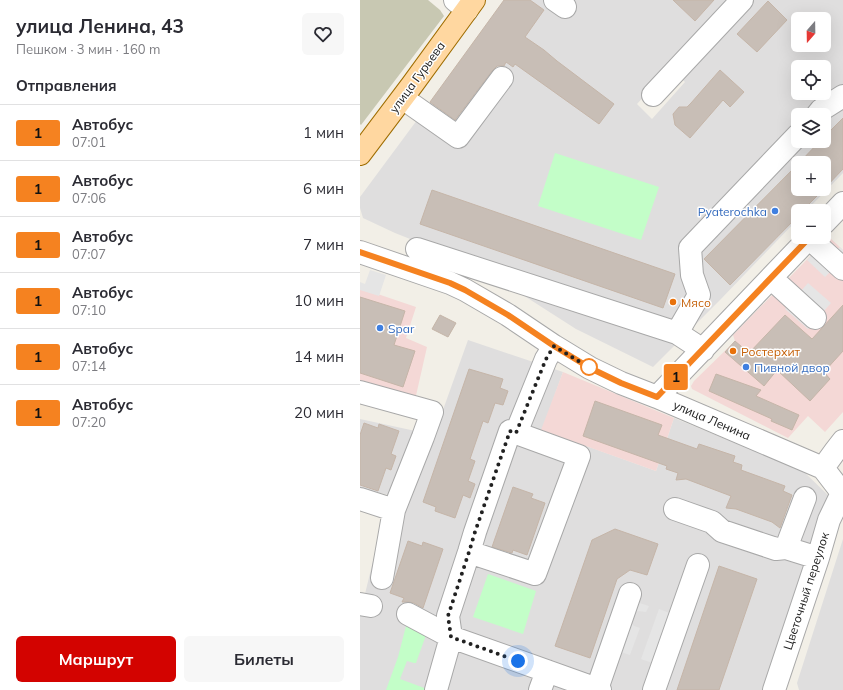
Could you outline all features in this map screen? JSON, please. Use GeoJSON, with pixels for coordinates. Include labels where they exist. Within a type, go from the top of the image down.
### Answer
{"type":"FeatureCollection","features":[{"type":"Feature","properties":{"kind":"main road","name":"улица Гурьева"},"geometry":{"type":"LineString","coordinates":[[360,154],[412,85],[465,3]]}},
{"type":"Feature","properties":{"kind":"street"},"geometry":{"type":"LineString","coordinates":[[653,95],[742,0]]}},
{"type":"Feature","properties":{"kind":"street"},"geometry":{"type":"LineString","coordinates":[[410,104],[458,136],[502,78]]}},
{"type":"Feature","properties":{"kind":"street"},"geometry":{"type":"LineString","coordinates":[[824,108],[843,96]]}},
{"type":"Feature","properties":{"kind":"street"},"geometry":{"type":"LineString","coordinates":[[677,333],[699,295],[692,275],[690,248],[791,142]]}},
{"type":"Feature","properties":{"kind":"street"},"geometry":{"type":"LineString","coordinates":[[831,216],[843,203]]}},
{"type":"Feature","properties":{"kind":"street"},"geometry":{"type":"LineString","coordinates":[[657,397],[804,244]]}},
{"type":"Feature","properties":{"kind":"street"},"geometry":{"type":"LineString","coordinates":[[816,244],[843,269]]}},
{"type":"Feature","properties":{"kind":"street"},"geometry":{"type":"LineString","coordinates":[[417,249],[677,333],[702,350]]}},
{"type":"Feature","properties":{"kind":"street","name":"улица Ленина"},"geometry":{"type":"LineString","coordinates":[[360,252],[450,283],[508,315],[590,368],[621,383],[823,468],[843,493]]}},
{"type":"Feature","properties":{"kind":"street"},"geometry":{"type":"LineString","coordinates":[[465,290],[474,268]]}},
{"type":"Feature","properties":{"kind":"street"},"geometry":{"type":"LineString","coordinates":[[771,278],[815,318]]}},
{"type":"Feature","properties":{"kind":"street"},"geometry":{"type":"LineString","coordinates":[[516,433],[546,359],[554,346]]}},
{"type":"Feature","properties":{"kind":"street"},"geometry":{"type":"LineString","coordinates":[[360,392],[432,412],[394,510],[382,578]]}},
{"type":"Feature","properties":{"kind":"street"},"geometry":{"type":"LineString","coordinates":[[436,690],[451,637],[448,616],[475,532],[510,431],[579,456],[535,574],[469,552]]}},
{"type":"Feature","properties":{"kind":"street"},"geometry":{"type":"LineString","coordinates":[[823,468],[843,441]]}},
{"type":"Feature","properties":{"kind":"street","name":"Цветочный переулок"},"geometry":{"type":"LineString","coordinates":[[774,690],[818,558],[829,520],[843,493]]}},
{"type":"Feature","properties":{"kind":"street"},"geometry":{"type":"LineString","coordinates":[[786,548],[805,498]]}},
{"type":"Feature","properties":{"kind":"street"},"geometry":{"type":"LineString","coordinates":[[360,500],[394,510]]}},
{"type":"Feature","properties":{"kind":"street"},"geometry":{"type":"LineString","coordinates":[[675,509],[712,522],[722,531],[776,549],[786,548],[818,558]]}},
{"type":"Feature","properties":{"kind":"street"},"geometry":{"type":"LineString","coordinates":[[654,690],[698,565]]}},
{"type":"Feature","properties":{"kind":"street"},"geometry":{"type":"LineString","coordinates":[[408,614],[451,637],[539,676],[598,689],[630,594]]}},
{"type":"Feature","properties":{"kind":"shaded area"},"geometry":{"type":"Polygon","coordinates":[[[360,0],[428,0],[440,10],[444,16],[361,125],[360,124],[360,0]]]}},
{"type":"Feature","properties":{"kind":"shaded area"},"geometry":{"type":"Polygon","coordinates":[[[506,0],[733,0],[637,104],[652,119],[685,82],[678,75],[749,0],[843,0],[843,173],[831,185],[831,156],[791,156],[791,196],[821,196],[813,204],[791,204],[791,226],[653,367],[576,329],[476,265],[395,233],[363,218],[360,208],[360,197],[506,0]]]}},
{"type":"Feature","properties":{"kind":"shaded area"},"geometry":{"type":"Polygon","coordinates":[[[831,239],[843,250],[843,412],[825,432],[808,416],[788,438],[692,389],[691,386],[694,381],[735,341],[733,335],[822,244],[831,244],[831,239]]]}},
{"type":"Feature","properties":{"kind":"shaded area"},"geometry":{"type":"Polygon","coordinates":[[[822,244],[828,244],[836,251],[840,247],[843,250],[843,279],[833,269],[825,277],[807,260],[822,244]]]}},
{"type":"Feature","properties":{"kind":"shaded area"},"geometry":{"type":"Polygon","coordinates":[[[370,270],[386,275],[379,296],[360,290],[360,282],[365,284],[370,270]]]}},
{"type":"Feature","properties":{"kind":"shaded area"},"geometry":{"type":"Polygon","coordinates":[[[808,283],[831,303],[808,329],[785,309],[808,283]]]}},
{"type":"Feature","properties":{"kind":"shaded area","name":"Spar"},"geometry":{"type":"Polygon","coordinates":[[[360,288],[416,307],[406,338],[427,347],[415,400],[360,382],[360,288]]]}},
{"type":"Feature","properties":{"kind":"shaded area"},"geometry":{"type":"Polygon","coordinates":[[[468,340],[563,372],[542,430],[656,471],[674,418],[802,470],[830,497],[762,690],[360,690],[360,593],[365,594],[389,495],[360,488],[360,419],[434,435],[468,340]]]}},
{"type":"Feature","properties":{"kind":"shaded area"},"geometry":{"type":"Polygon","coordinates":[[[563,372],[674,418],[656,471],[541,430],[563,372]]]}},
{"type":"Feature","properties":{"kind":"shaded area"},"geometry":{"type":"Polygon","coordinates":[[[843,539],[843,690],[799,690],[797,683],[843,539]]]}},
{"type":"Feature","properties":{"kind":"shaded area"},"geometry":{"type":"Polygon","coordinates":[[[633,601],[649,606],[646,612],[638,611],[631,615],[630,621],[634,626],[640,628],[630,655],[615,650],[633,601]]]}},
{"type":"Feature","properties":{"kind":"shaded area"},"geometry":{"type":"Polygon","coordinates":[[[659,609],[672,614],[655,664],[641,659],[659,609]]]}},
{"type":"Feature","properties":{"kind":"green space"},"geometry":{"type":"Polygon","coordinates":[[[555,153],[659,187],[641,240],[538,206],[555,153]]]}},
{"type":"Feature","properties":{"kind":"green space"},"geometry":{"type":"Polygon","coordinates":[[[488,574],[536,591],[523,634],[473,617],[488,574]]]}},
{"type":"Feature","properties":{"kind":"green space"},"geometry":{"type":"Polygon","coordinates":[[[406,626],[425,633],[426,635],[416,663],[407,661],[400,679],[427,690],[386,690],[398,657],[406,626]]]}},
{"type":"Feature","properties":{"kind":"building"},"geometry":{"type":"Polygon","coordinates":[[[504,0],[530,0],[544,10],[525,37],[614,104],[599,124],[515,64],[513,67],[506,62],[504,66],[497,66],[492,71],[455,120],[430,102],[504,0]]]}},
{"type":"Feature","properties":{"kind":"building"},"geometry":{"type":"Polygon","coordinates":[[[673,0],[714,0],[695,21],[673,0]]]}},
{"type":"Feature","properties":{"kind":"building"},"geometry":{"type":"Polygon","coordinates":[[[768,1],[787,20],[757,52],[737,34],[768,1]]]}},
{"type":"Feature","properties":{"kind":"building"},"geometry":{"type":"Polygon","coordinates":[[[720,70],[744,92],[730,107],[723,100],[690,138],[675,125],[673,114],[679,107],[687,107],[720,70]]]}},
{"type":"Feature","properties":{"kind":"building"},"geometry":{"type":"Polygon","coordinates":[[[843,118],[843,169],[831,182],[831,156],[806,156],[813,148],[831,148],[831,130],[843,118]]]}},
{"type":"Feature","properties":{"kind":"building"},"geometry":{"type":"Polygon","coordinates":[[[791,171],[791,196],[817,196],[809,204],[791,204],[791,223],[730,285],[704,259],[791,171]]]}},
{"type":"Feature","properties":{"kind":"building"},"geometry":{"type":"Polygon","coordinates":[[[432,190],[675,274],[663,308],[420,224],[432,190]]]}},
{"type":"Feature","properties":{"kind":"building","name":"Spar"},"geometry":{"type":"Polygon","coordinates":[[[360,297],[405,311],[394,345],[415,351],[403,387],[360,373],[360,297]]]}},
{"type":"Feature","properties":{"kind":"building"},"geometry":{"type":"Polygon","coordinates":[[[843,305],[843,351],[824,372],[830,379],[810,401],[777,370],[764,386],[725,352],[735,341],[749,353],[785,315],[812,339],[843,305]]]}},
{"type":"Feature","properties":{"kind":"building"},"geometry":{"type":"Polygon","coordinates":[[[440,315],[456,323],[448,337],[432,329],[440,315]]]}},
{"type":"Feature","properties":{"kind":"building"},"geometry":{"type":"Polygon","coordinates":[[[469,369],[503,379],[500,388],[508,391],[503,405],[495,403],[488,423],[483,421],[470,459],[475,461],[468,481],[475,484],[470,498],[463,495],[455,518],[435,511],[436,507],[423,502],[469,369]]]}},
{"type":"Feature","properties":{"kind":"building"},"geometry":{"type":"Polygon","coordinates":[[[716,374],[761,390],[756,396],[799,415],[792,430],[771,421],[772,419],[709,391],[716,374]]]}},
{"type":"Feature","properties":{"kind":"building"},"geometry":{"type":"Polygon","coordinates":[[[595,401],[662,425],[658,435],[697,449],[699,444],[735,456],[733,462],[742,465],[741,470],[785,486],[783,491],[792,495],[780,528],[772,522],[736,509],[726,508],[731,496],[686,479],[676,480],[678,473],[666,469],[667,466],[583,436],[595,401]]]}},
{"type":"Feature","properties":{"kind":"building"},"geometry":{"type":"Polygon","coordinates":[[[364,423],[378,428],[379,424],[399,431],[391,454],[396,456],[391,470],[386,468],[378,491],[360,485],[360,435],[364,423]]]}},
{"type":"Feature","properties":{"kind":"building"},"geometry":{"type":"Polygon","coordinates":[[[513,487],[533,494],[531,498],[545,503],[527,555],[513,550],[512,553],[492,547],[513,487]]]}},
{"type":"Feature","properties":{"kind":"building"},"geometry":{"type":"Polygon","coordinates":[[[615,529],[658,544],[647,575],[630,570],[617,579],[590,658],[555,646],[592,540],[615,529]]]}},
{"type":"Feature","properties":{"kind":"building"},"geometry":{"type":"Polygon","coordinates":[[[408,541],[422,546],[423,542],[443,549],[423,608],[414,603],[402,602],[404,598],[390,593],[408,541]]]}},
{"type":"Feature","properties":{"kind":"building"},"geometry":{"type":"Polygon","coordinates":[[[719,566],[757,579],[719,690],[677,690],[719,566]]]}},
{"type":"Feature","properties":{"kind":"bus line","name":"1"},"geometry":{"type":"LineString","coordinates":[[360,252],[450,283],[465,290],[508,315],[590,368],[621,383],[657,397],[803,244]]}},
{"type":"Feature","properties":{"kind":"place","name":"Pyaterochka"},"geometry":{"type":"Point","coordinates":[775,211]}},
{"type":"Feature","properties":{"kind":"place","name":"Мясо"},"geometry":{"type":"Point","coordinates":[673,302]}},
{"type":"Feature","properties":{"kind":"place","name":"Spar"},"geometry":{"type":"Point","coordinates":[380,328]}},
{"type":"Feature","properties":{"kind":"place","name":"Ростерхит"},"geometry":{"type":"Point","coordinates":[733,351]}},
{"type":"Feature","properties":{"kind":"place","name":"Пивной двор"},"geometry":{"type":"Point","coordinates":[746,367]}},
{"type":"Feature","properties":{"kind":"route"},"geometry":{"type":"LineString","coordinates":[[518,661],[451,637],[448,616],[510,431],[516,433],[546,359],[554,346],[590,368],[589,367]]}}]}
